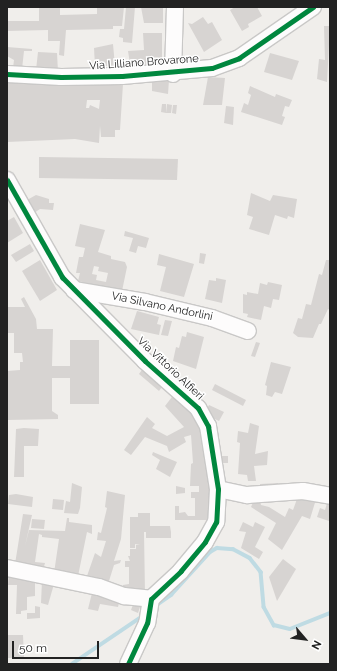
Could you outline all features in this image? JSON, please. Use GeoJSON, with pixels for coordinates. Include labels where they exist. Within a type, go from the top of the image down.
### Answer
{"type":"FeatureCollection","features":[{"type":"Feature","properties":{"kind":"street"},"geometry":{"type":"LineString","coordinates":[[173,74],[175,7]]}},
{"type":"Feature","properties":{"kind":"street","name":"Via Lilliano Brovarone"},"geometry":{"type":"LineString","coordinates":[[7,74],[61,77],[173,74],[212,68],[239,58],[313,7]]}},
{"type":"Feature","properties":{"kind":"street","name":"Via Vittorio Alfieri"},"geometry":{"type":"LineString","coordinates":[[7,180],[12,199],[62,277],[145,361],[198,408],[208,426],[218,489],[216,522],[205,542],[181,571],[151,599]]}},
{"type":"Feature","properties":{"kind":"street","name":"Via Silvano Andorlini"},"geometry":{"type":"LineString","coordinates":[[74,290],[145,302],[212,318],[248,331]]}},
{"type":"Feature","properties":{"kind":"street"},"geometry":{"type":"LineString","coordinates":[[218,489],[247,495],[303,491],[330,496]]}},
{"type":"Feature","properties":{"kind":"street"},"geometry":{"type":"LineString","coordinates":[[7,568],[99,587],[124,596],[151,599],[147,623],[136,661]]}},
{"type":"Feature","properties":{"kind":"building"},"geometry":{"type":"Polygon","coordinates":[[[39,7],[60,7],[60,15],[97,14],[97,7],[124,7],[122,26],[113,26],[113,29],[66,30],[64,56],[59,55],[60,41],[48,41],[48,30],[7,31],[7,21],[39,21],[39,7]]]}},
{"type":"Feature","properties":{"kind":"building"},"geometry":{"type":"Polygon","coordinates":[[[126,7],[135,7],[132,43],[123,42],[123,38],[119,37],[120,29],[124,29],[126,7]]]}},
{"type":"Feature","properties":{"kind":"building"},"geometry":{"type":"Polygon","coordinates":[[[141,7],[163,7],[163,23],[144,23],[141,7]]]}},
{"type":"Feature","properties":{"kind":"building"},"geometry":{"type":"Polygon","coordinates":[[[235,7],[257,7],[262,16],[248,24],[249,27],[242,31],[230,10],[235,7]]]}},
{"type":"Feature","properties":{"kind":"building"},"geometry":{"type":"Polygon","coordinates":[[[203,17],[208,24],[212,22],[222,40],[204,52],[188,23],[192,24],[203,17]]]}},
{"type":"Feature","properties":{"kind":"building"},"geometry":{"type":"Polygon","coordinates":[[[324,26],[330,26],[327,82],[317,79],[319,59],[325,60],[324,26]]]}},
{"type":"Feature","properties":{"kind":"building"},"geometry":{"type":"Polygon","coordinates":[[[143,33],[162,33],[162,64],[131,70],[128,51],[144,50],[143,33]]]}},
{"type":"Feature","properties":{"kind":"building"},"geometry":{"type":"Polygon","coordinates":[[[113,44],[115,66],[95,66],[94,48],[113,44]]]}},
{"type":"Feature","properties":{"kind":"building"},"geometry":{"type":"Polygon","coordinates":[[[7,47],[32,49],[32,51],[24,51],[22,69],[13,68],[14,60],[7,56],[7,47]]]}},
{"type":"Feature","properties":{"kind":"building"},"geometry":{"type":"Polygon","coordinates":[[[38,52],[57,53],[58,72],[36,70],[38,52]]]}},
{"type":"Feature","properties":{"kind":"building"},"geometry":{"type":"Polygon","coordinates":[[[270,53],[299,61],[292,80],[264,72],[270,53]]]}},
{"type":"Feature","properties":{"kind":"building"},"geometry":{"type":"Polygon","coordinates":[[[208,77],[225,78],[222,105],[203,105],[208,77]]]}},
{"type":"Feature","properties":{"kind":"building"},"geometry":{"type":"Polygon","coordinates":[[[152,79],[169,80],[168,94],[152,91],[152,79]]]}},
{"type":"Feature","properties":{"kind":"building"},"geometry":{"type":"Polygon","coordinates":[[[7,80],[49,84],[123,84],[120,130],[115,130],[115,137],[101,137],[100,126],[99,143],[75,139],[7,142],[7,80]],[[87,100],[86,108],[89,108],[90,105],[99,109],[100,100],[87,100]]]}},
{"type":"Feature","properties":{"kind":"building"},"geometry":{"type":"Polygon","coordinates":[[[250,86],[275,97],[276,94],[292,100],[289,107],[285,106],[282,116],[285,117],[282,125],[241,112],[244,103],[248,105],[251,95],[248,93],[250,86]]]}},
{"type":"Feature","properties":{"kind":"building"},"geometry":{"type":"Polygon","coordinates":[[[162,104],[166,104],[166,113],[161,112],[162,104]]]}},
{"type":"Feature","properties":{"kind":"building"},"geometry":{"type":"Polygon","coordinates":[[[167,104],[172,105],[171,113],[166,113],[167,104]]]}},
{"type":"Feature","properties":{"kind":"building"},"geometry":{"type":"Polygon","coordinates":[[[173,105],[177,105],[176,114],[172,113],[173,105]]]}},
{"type":"Feature","properties":{"kind":"building"},"geometry":{"type":"Polygon","coordinates":[[[226,106],[234,107],[233,125],[224,123],[226,106]]]}},
{"type":"Feature","properties":{"kind":"building"},"geometry":{"type":"Polygon","coordinates":[[[39,157],[178,159],[177,180],[39,178],[39,157]]]}},
{"type":"Feature","properties":{"kind":"building"},"geometry":{"type":"Polygon","coordinates":[[[251,193],[270,201],[273,195],[297,199],[294,218],[288,216],[287,219],[275,215],[269,235],[249,229],[253,217],[247,215],[251,193]]]}},
{"type":"Feature","properties":{"kind":"building"},"geometry":{"type":"Polygon","coordinates":[[[36,195],[49,199],[49,203],[54,203],[53,210],[40,209],[34,213],[27,200],[36,195]]]}},
{"type":"Feature","properties":{"kind":"building"},"geometry":{"type":"Polygon","coordinates":[[[14,217],[23,233],[7,243],[7,221],[14,217]]]}},
{"type":"Feature","properties":{"kind":"building"},"geometry":{"type":"Polygon","coordinates":[[[80,224],[105,230],[98,252],[111,256],[111,259],[125,262],[127,267],[122,291],[78,281],[80,273],[76,273],[79,257],[83,257],[85,248],[75,246],[80,224]],[[94,266],[92,274],[97,275],[96,280],[106,282],[108,273],[98,271],[99,267],[94,266]]]}},
{"type":"Feature","properties":{"kind":"building"},"geometry":{"type":"Polygon","coordinates":[[[125,231],[149,238],[146,248],[138,246],[136,253],[129,251],[133,238],[124,236],[125,231]]]}},
{"type":"Feature","properties":{"kind":"building"},"geometry":{"type":"Polygon","coordinates":[[[30,244],[34,251],[16,262],[11,255],[30,244]]]}},
{"type":"Feature","properties":{"kind":"building"},"geometry":{"type":"Polygon","coordinates":[[[200,253],[206,254],[204,264],[199,263],[200,253]]]}},
{"type":"Feature","properties":{"kind":"building"},"geometry":{"type":"Polygon","coordinates":[[[159,254],[194,264],[184,297],[160,291],[166,267],[157,265],[159,254]]]}},
{"type":"Feature","properties":{"kind":"building"},"geometry":{"type":"Polygon","coordinates":[[[330,257],[330,310],[328,309],[313,338],[298,337],[293,333],[298,318],[302,319],[306,304],[311,305],[319,274],[322,275],[326,260],[329,260],[330,257]]]}},
{"type":"Feature","properties":{"kind":"building"},"geometry":{"type":"Polygon","coordinates":[[[40,260],[57,290],[40,301],[22,271],[40,260]]]}},
{"type":"Feature","properties":{"kind":"building"},"geometry":{"type":"Polygon","coordinates":[[[216,278],[226,280],[222,303],[205,299],[209,280],[216,281],[216,278]]]}},
{"type":"Feature","properties":{"kind":"building"},"geometry":{"type":"Polygon","coordinates":[[[268,282],[282,285],[279,300],[273,299],[271,308],[264,306],[261,320],[247,317],[248,314],[243,313],[243,294],[247,295],[247,292],[258,294],[260,283],[267,285],[268,282]]]}},
{"type":"Feature","properties":{"kind":"building"},"geometry":{"type":"Polygon","coordinates":[[[24,297],[36,319],[37,329],[53,329],[52,366],[70,366],[70,340],[99,340],[99,404],[70,404],[70,378],[52,378],[52,411],[58,415],[58,419],[7,420],[7,371],[20,370],[20,362],[23,362],[22,353],[14,353],[14,333],[7,333],[7,307],[25,307],[21,299],[24,297]]]}},
{"type":"Feature","properties":{"kind":"building"},"geometry":{"type":"Polygon","coordinates":[[[137,311],[159,317],[157,324],[161,325],[159,335],[131,329],[137,311]]]}},
{"type":"Feature","properties":{"kind":"building"},"geometry":{"type":"Polygon","coordinates":[[[165,320],[172,321],[168,336],[161,335],[165,320]]]}},
{"type":"Feature","properties":{"kind":"building"},"geometry":{"type":"Polygon","coordinates":[[[187,332],[204,337],[196,369],[173,361],[176,347],[179,348],[182,336],[186,337],[187,332]]]}},
{"type":"Feature","properties":{"kind":"building"},"geometry":{"type":"Polygon","coordinates":[[[256,342],[260,343],[255,357],[251,356],[256,342]]]}},
{"type":"Feature","properties":{"kind":"building"},"geometry":{"type":"Polygon","coordinates":[[[271,362],[291,367],[282,394],[275,392],[272,397],[266,395],[267,386],[265,385],[271,362]]]}},
{"type":"Feature","properties":{"kind":"building"},"geometry":{"type":"Polygon","coordinates":[[[144,367],[164,384],[159,391],[139,374],[144,367]]]}},
{"type":"Feature","properties":{"kind":"building"},"geometry":{"type":"Polygon","coordinates":[[[215,384],[246,400],[243,406],[212,390],[215,384]]]}},
{"type":"Feature","properties":{"kind":"building"},"geometry":{"type":"Polygon","coordinates":[[[175,393],[198,417],[206,442],[213,520],[175,520],[175,506],[179,506],[179,513],[185,512],[188,516],[195,516],[195,498],[191,498],[191,492],[199,492],[199,486],[190,486],[191,464],[193,463],[191,435],[184,437],[186,442],[169,452],[167,446],[145,437],[131,455],[124,450],[147,417],[155,424],[152,428],[167,436],[184,427],[165,406],[175,393]]]}},
{"type":"Feature","properties":{"kind":"building"},"geometry":{"type":"Polygon","coordinates":[[[209,405],[224,412],[219,421],[204,414],[209,405]]]}},
{"type":"Feature","properties":{"kind":"building"},"geometry":{"type":"Polygon","coordinates":[[[250,423],[259,426],[255,454],[268,451],[267,465],[254,466],[256,481],[248,481],[247,475],[238,474],[240,443],[237,442],[238,431],[248,433],[250,423]]]}},
{"type":"Feature","properties":{"kind":"building"},"geometry":{"type":"Polygon","coordinates":[[[16,429],[39,429],[38,446],[24,446],[24,477],[14,477],[16,429]]]}},
{"type":"Feature","properties":{"kind":"building"},"geometry":{"type":"Polygon","coordinates":[[[153,452],[177,462],[170,477],[156,469],[160,460],[152,455],[153,452]]]}},
{"type":"Feature","properties":{"kind":"building"},"geometry":{"type":"Polygon","coordinates":[[[219,456],[228,456],[228,463],[219,463],[219,456]]]}},
{"type":"Feature","properties":{"kind":"building"},"geometry":{"type":"Polygon","coordinates":[[[72,483],[82,487],[78,514],[64,513],[66,501],[70,502],[72,483]]]}},
{"type":"Feature","properties":{"kind":"building"},"geometry":{"type":"Polygon","coordinates":[[[278,483],[278,493],[260,492],[260,484],[278,483]]]}},
{"type":"Feature","properties":{"kind":"building"},"geometry":{"type":"Polygon","coordinates":[[[176,486],[185,488],[185,493],[176,494],[176,486]]]}},
{"type":"Feature","properties":{"kind":"building"},"geometry":{"type":"Polygon","coordinates":[[[107,491],[125,495],[121,539],[114,561],[121,560],[120,563],[114,565],[109,581],[87,576],[95,553],[101,557],[106,541],[97,540],[98,532],[101,533],[107,508],[105,507],[107,491]]]}},
{"type":"Feature","properties":{"kind":"building"},"geometry":{"type":"Polygon","coordinates":[[[16,494],[33,497],[32,507],[8,504],[9,495],[16,494]]]}},
{"type":"Feature","properties":{"kind":"building"},"geometry":{"type":"Polygon","coordinates":[[[317,496],[310,519],[302,516],[282,550],[268,539],[276,523],[251,507],[255,498],[259,498],[261,505],[269,507],[285,517],[289,508],[293,510],[297,499],[317,496]]]}},
{"type":"Feature","properties":{"kind":"building"},"geometry":{"type":"Polygon","coordinates":[[[53,499],[64,500],[63,510],[52,509],[53,499]]]}},
{"type":"Feature","properties":{"kind":"building"},"geometry":{"type":"Polygon","coordinates":[[[328,500],[330,501],[329,521],[317,517],[320,508],[325,510],[328,500]]]}},
{"type":"Feature","properties":{"kind":"building"},"geometry":{"type":"Polygon","coordinates":[[[138,513],[150,513],[150,526],[170,526],[171,532],[171,538],[146,538],[146,532],[144,532],[145,594],[122,591],[123,585],[129,584],[129,567],[125,567],[125,561],[130,561],[128,556],[130,556],[130,549],[136,549],[136,545],[140,545],[135,544],[135,548],[130,548],[130,517],[138,517],[138,513]]]}},
{"type":"Feature","properties":{"kind":"building"},"geometry":{"type":"Polygon","coordinates":[[[23,514],[32,515],[25,546],[29,530],[65,531],[67,518],[69,518],[69,522],[92,525],[92,534],[87,532],[78,576],[54,573],[59,539],[42,537],[42,535],[39,534],[35,562],[45,563],[43,570],[15,564],[23,514]]]}},
{"type":"Feature","properties":{"kind":"building"},"geometry":{"type":"Polygon","coordinates":[[[32,519],[45,520],[44,529],[31,528],[32,519]]]}},
{"type":"Feature","properties":{"kind":"building"},"geometry":{"type":"Polygon","coordinates":[[[243,522],[253,527],[255,522],[265,527],[255,547],[263,552],[259,559],[241,548],[246,532],[239,531],[243,522]]]}},
{"type":"Feature","properties":{"kind":"building"},"geometry":{"type":"Polygon","coordinates":[[[283,559],[296,569],[277,601],[269,577],[283,559]]]}},
{"type":"Feature","properties":{"kind":"building"},"geometry":{"type":"Polygon","coordinates":[[[9,572],[35,579],[35,596],[27,597],[27,610],[21,611],[21,614],[16,614],[17,585],[8,585],[9,572]]]}},
{"type":"Feature","properties":{"kind":"building"},"geometry":{"type":"Polygon","coordinates":[[[42,581],[54,584],[48,605],[41,603],[42,581]]]}},
{"type":"Feature","properties":{"kind":"building"},"geometry":{"type":"Polygon","coordinates":[[[92,593],[122,600],[121,604],[119,603],[118,607],[100,604],[98,611],[88,609],[92,593]]]}},
{"type":"Feature","properties":{"kind":"building"},"geometry":{"type":"Polygon","coordinates":[[[134,602],[141,604],[138,613],[131,610],[134,602]]]}},
{"type":"Feature","properties":{"kind":"building"},"geometry":{"type":"Polygon","coordinates":[[[35,606],[40,607],[40,618],[27,619],[27,613],[35,613],[35,606]]]}},
{"type":"Feature","properties":{"kind":"building"},"geometry":{"type":"Polygon","coordinates":[[[7,635],[23,635],[24,658],[7,658],[7,635]]]}},
{"type":"Feature","properties":{"kind":"waterway"},"geometry":{"type":"LineString","coordinates":[[154,607],[171,595],[210,552],[217,548],[233,549],[250,558],[261,572],[264,607],[274,625],[290,629],[330,613]]}},
{"type":"Feature","properties":{"kind":"waterway"},"geometry":{"type":"LineString","coordinates":[[72,664],[143,616]]}},
{"type":"Feature","properties":{"kind":"cycle path"},"geometry":{"type":"LineString","coordinates":[[7,74],[61,77],[122,76],[212,68],[239,58],[313,7]]}},
{"type":"Feature","properties":{"kind":"cycle path"},"geometry":{"type":"LineString","coordinates":[[7,180],[62,277],[145,361],[198,408],[208,426],[218,489],[216,522],[205,542],[181,571],[151,599],[147,623],[128,664]]}}]}
